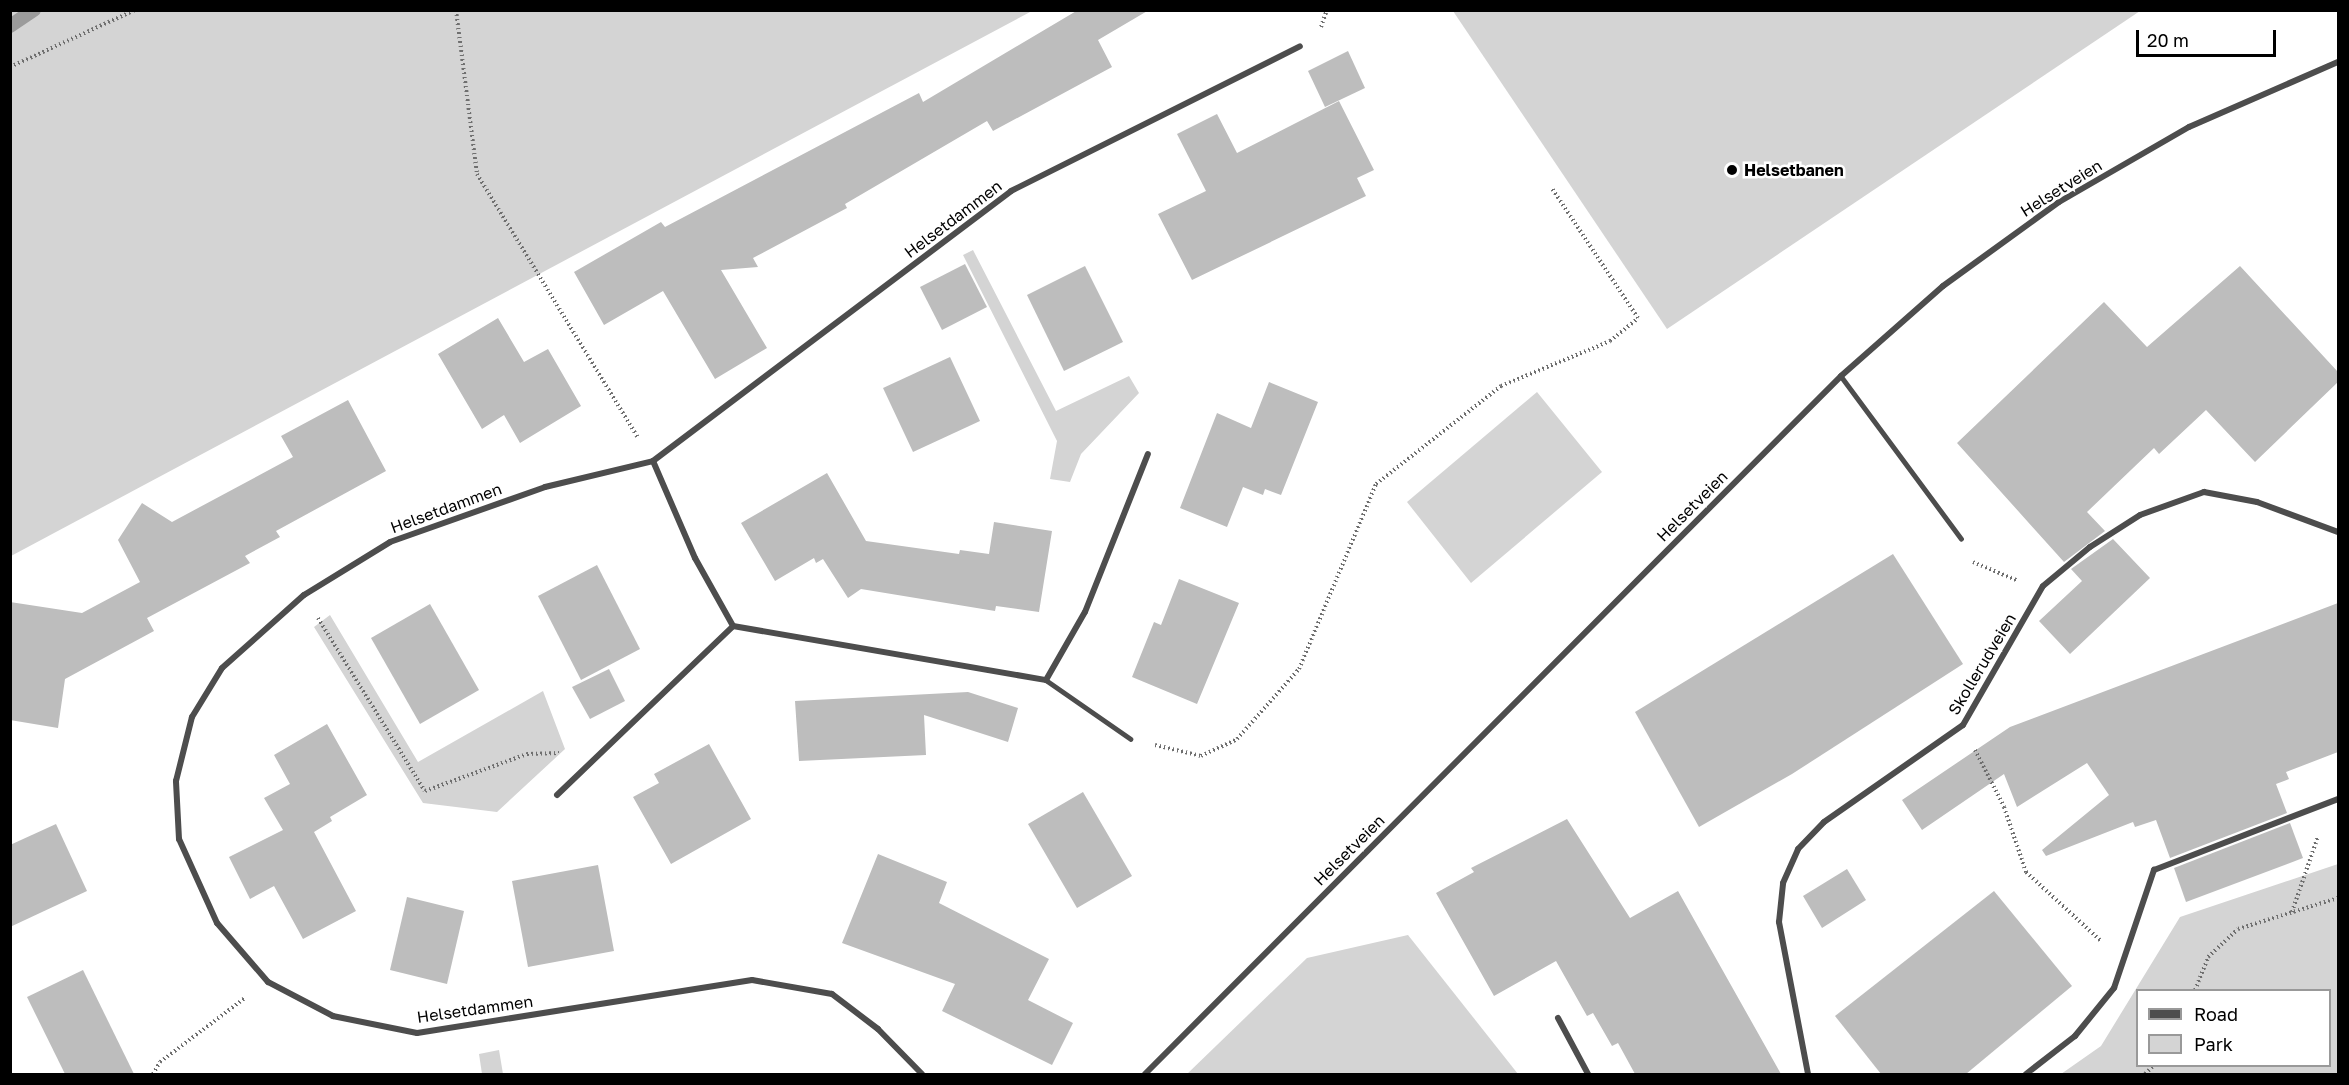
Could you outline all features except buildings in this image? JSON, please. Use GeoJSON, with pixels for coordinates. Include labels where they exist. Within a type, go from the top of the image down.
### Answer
{"type":"FeatureCollection","features":[{"type":"Feature","properties":{"kind":"street","name":"Helsetdammen"},"geometry":{"type":"LineString","coordinates":[[922,1074],[878,1029],[832,994],[752,980],[417,1033],[333,1016],[268,982],[217,923],[179,838],[176,781],[192,717],[222,668],[304,595],[390,542],[545,487],[652,461],[1011,191],[1300,46]]}},
{"type":"Feature","properties":{"kind":"street","name":"Helsetveien"},"geometry":{"type":"LineString","coordinates":[[1145,1074],[1841,376],[1943,286],[2059,202],[2189,128],[2338,62]]}},
{"type":"Feature","properties":{"kind":"street"},"geometry":{"type":"LineString","coordinates":[[733,626],[1046,680],[1085,612],[1148,454]]}},
{"type":"Feature","properties":{"kind":"street"},"geometry":{"type":"LineString","coordinates":[[652,461],[695,558],[733,626]]}},
{"type":"Feature","properties":{"kind":"street","name":"Skollerudveien"},"geometry":{"type":"LineString","coordinates":[[1808,1074],[1779,922],[1787,875],[1798,849],[1824,822],[1963,725],[2043,586],[2090,547],[2140,514],[2204,492],[2257,502],[2338,532]]}},
{"type":"Feature","properties":{"kind":"street"},"geometry":{"type":"LineString","coordinates":[[557,795],[599,752],[733,626]]}},
{"type":"Feature","properties":{"kind":"street"},"geometry":{"type":"LineString","coordinates":[[2026,1074],[2074,1036],[2114,988],[2154,870],[2338,799]]}},
{"type":"Feature","properties":{"kind":"street"},"geometry":{"type":"LineString","coordinates":[[1558,1018],[1588,1074]]}},
{"type":"Feature","properties":{"kind":"lane"},"geometry":{"type":"LineString","coordinates":[[1841,376],[1961,538]]}},
{"type":"Feature","properties":{"kind":"lane"},"geometry":{"type":"LineString","coordinates":[[1046,680],[1131,739]]}},
{"type":"Feature","properties":{"kind":"path"},"geometry":{"type":"LineString","coordinates":[[10,67],[135,10]]}},
{"type":"Feature","properties":{"kind":"path"},"geometry":{"type":"LineString","coordinates":[[456,10],[477,174],[652,461]]}},
{"type":"Feature","properties":{"kind":"path"},"geometry":{"type":"LineString","coordinates":[[1131,739],[1201,756],[1237,739],[1299,669],[1376,484],[1502,386],[1611,341],[1638,318],[1551,187]]}},
{"type":"Feature","properties":{"kind":"path"},"geometry":{"type":"LineString","coordinates":[[1961,538],[1973,562],[2009,579],[2043,586]]}},
{"type":"Feature","properties":{"kind":"path"},"geometry":{"type":"LineString","coordinates":[[304,595],[425,791],[527,753],[599,752]]}},
{"type":"Feature","properties":{"kind":"path"},"geometry":{"type":"LineString","coordinates":[[1963,725],[2004,807],[2026,872],[2123,961]]}},
{"type":"Feature","properties":{"kind":"path"},"geometry":{"type":"LineString","coordinates":[[2292,912],[2330,802]]}},
{"type":"Feature","properties":{"kind":"path"},"geometry":{"type":"LineString","coordinates":[[2195,989],[2208,957],[2238,929],[2338,898]]}},
{"type":"Feature","properties":{"kind":"path"},"geometry":{"type":"LineString","coordinates":[[153,1074],[160,1062],[268,982]]}},
{"type":"Feature","properties":{"kind":"green space"},"geometry":{"type":"Polygon","coordinates":[[[11,10],[1032,10],[1032,11],[11,556],[11,10]]]}},
{"type":"Feature","properties":{"kind":"green space","name":"Helsetbanen"},"geometry":{"type":"Polygon","coordinates":[[[1453,11],[2140,11],[1667,329],[1453,11]]]}},
{"type":"Feature","properties":{"kind":"green space"},"geometry":{"type":"Polygon","coordinates":[[[973,250],[1056,411],[1129,376],[1139,393],[1081,454],[1070,482],[1050,479],[1057,441],[963,255],[973,250]]]}},
{"type":"Feature","properties":{"kind":"green space"},"geometry":{"type":"Polygon","coordinates":[[[1537,392],[1602,472],[1471,583],[1407,502],[1537,392]]]}},
{"type":"Feature","properties":{"kind":"green space"},"geometry":{"type":"Polygon","coordinates":[[[330,615],[418,762],[543,691],[565,749],[497,812],[423,803],[314,627],[330,615]]]}},
{"type":"Feature","properties":{"kind":"green space"},"geometry":{"type":"Polygon","coordinates":[[[2338,864],[2338,1074],[2061,1074],[2101,1046],[2180,917],[2338,864]]]}},
{"type":"Feature","properties":{"kind":"green space"},"geometry":{"type":"Polygon","coordinates":[[[1408,935],[1518,1074],[1187,1074],[1307,958],[1408,935]]]}},
{"type":"Feature","properties":{"kind":"green space"},"geometry":{"type":"Polygon","coordinates":[[[499,1050],[503,1074],[482,1074],[479,1054],[499,1050]]]}},
{"type":"Feature","properties":{"kind":"waterway"},"geometry":{"type":"LineString","coordinates":[[10,26],[34,10]]}},
{"type":"Feature","properties":{"kind":"place","name":"Helsetbanen"},"geometry":{"type":"Point","coordinates":[1732,170]}}]}
